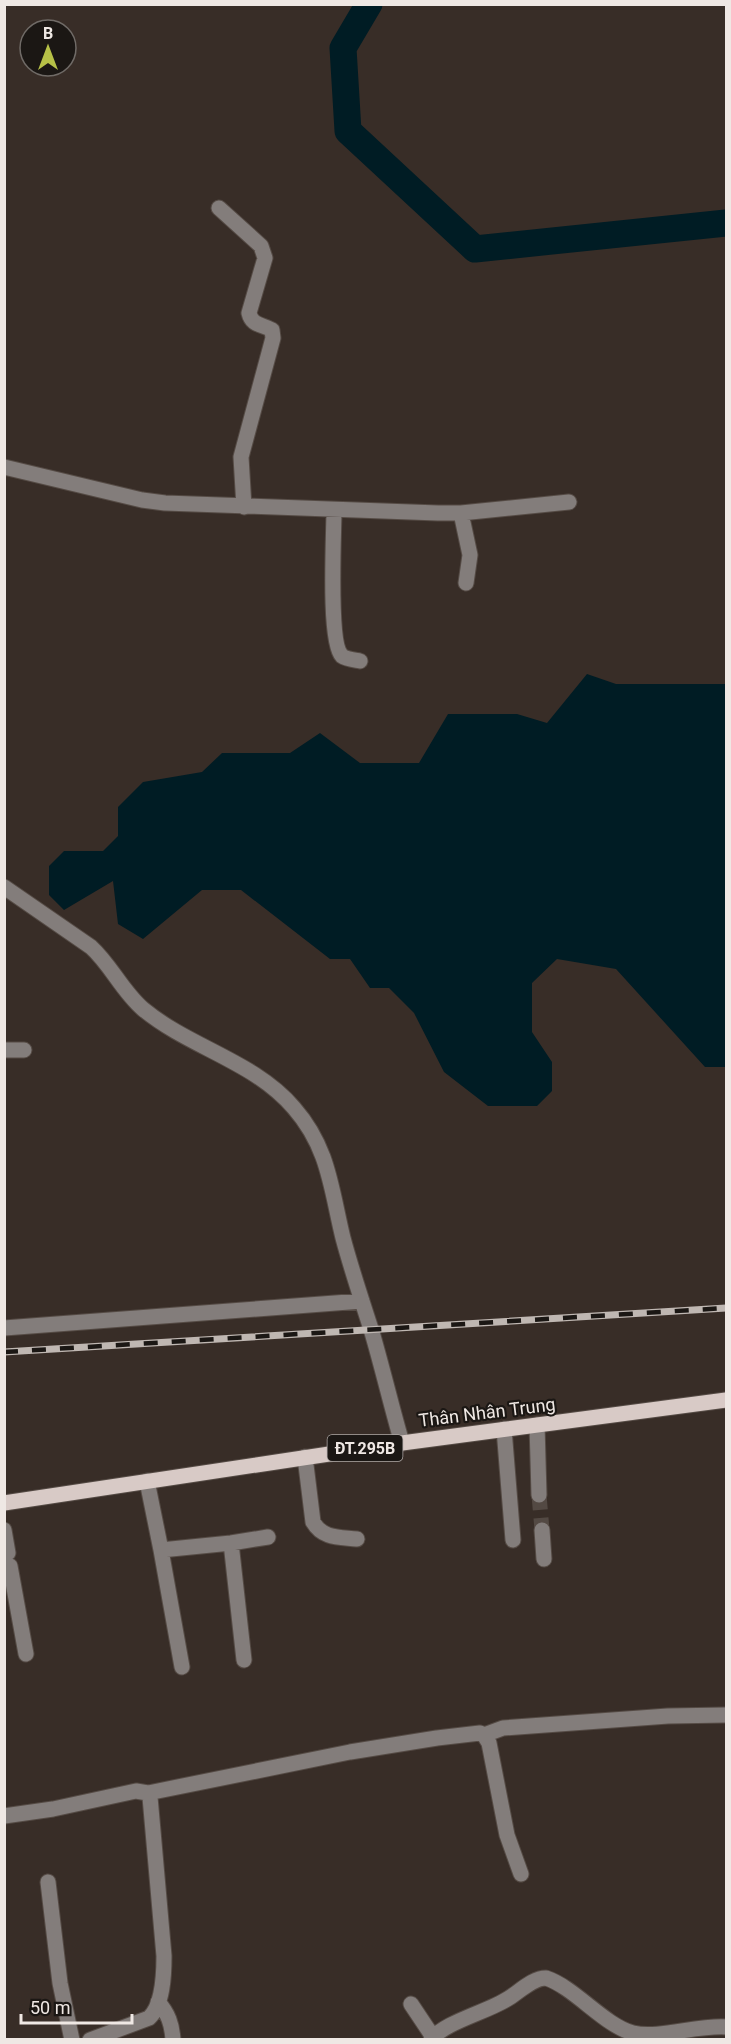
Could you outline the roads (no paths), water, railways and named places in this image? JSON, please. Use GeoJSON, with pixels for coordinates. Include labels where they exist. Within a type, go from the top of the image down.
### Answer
{"type":"FeatureCollection","features":[{"type":"Feature","properties":{"kind":"main road","name":"Thân Nhân Trung"},"geometry":{"type":"LineString","coordinates":[[4,1503],[402,1443],[726,1400]]}},
{"type":"Feature","properties":{"kind":"street"},"geometry":{"type":"LineString","coordinates":[[219,208],[261,246],[264,253],[265,258],[249,313],[250,319],[255,324],[272,330],[273,338],[241,458],[244,507]]}},
{"type":"Feature","properties":{"kind":"street"},"geometry":{"type":"LineString","coordinates":[[4,467],[142,500],[165,503],[461,513],[569,502]]}},
{"type":"Feature","properties":{"kind":"street"},"geometry":{"type":"LineString","coordinates":[[334,510],[333,591],[337,648],[343,657],[360,661]]}},
{"type":"Feature","properties":{"kind":"street"},"geometry":{"type":"LineString","coordinates":[[461,513],[470,555],[466,583]]}},
{"type":"Feature","properties":{"kind":"street"},"geometry":{"type":"LineString","coordinates":[[4,887],[91,946],[100,954],[131,998],[144,1010],[176,1033],[258,1076],[276,1089],[308,1127],[324,1157],[332,1181],[343,1237],[402,1443]]}},
{"type":"Feature","properties":{"kind":"street"},"geometry":{"type":"LineString","coordinates":[[4,1050],[24,1050]]}},
{"type":"Feature","properties":{"kind":"street"},"geometry":{"type":"LineString","coordinates":[[4,1328],[362,1301]]}},
{"type":"Feature","properties":{"kind":"street"},"geometry":{"type":"LineString","coordinates":[[537,1425],[539,1495]]}},
{"type":"Feature","properties":{"kind":"street"},"geometry":{"type":"LineString","coordinates":[[504,1429],[513,1540]]}},
{"type":"Feature","properties":{"kind":"street"},"geometry":{"type":"LineString","coordinates":[[305,1457],[313,1522],[317,1529],[327,1537],[357,1539]]}},
{"type":"Feature","properties":{"kind":"street"},"geometry":{"type":"LineString","coordinates":[[147,1481],[182,1667]]}},
{"type":"Feature","properties":{"kind":"street"},"geometry":{"type":"LineString","coordinates":[[4,1530],[26,1654]]}},
{"type":"Feature","properties":{"kind":"street"},"geometry":{"type":"LineString","coordinates":[[542,1530],[544,1559]]}},
{"type":"Feature","properties":{"kind":"street"},"geometry":{"type":"LineString","coordinates":[[161,1550],[231,1544],[268,1537]]}},
{"type":"Feature","properties":{"kind":"street"},"geometry":{"type":"LineString","coordinates":[[231,1544],[244,1660]]}},
{"type":"Feature","properties":{"kind":"street"},"geometry":{"type":"LineString","coordinates":[[4,1816],[54,1809],[136,1791],[148,1793],[448,1736],[480,1733],[484,1735],[503,1728],[668,1716],[726,1715]]}},
{"type":"Feature","properties":{"kind":"street"},"geometry":{"type":"LineString","coordinates":[[484,1735],[489,1743],[507,1835],[521,1874]]}},
{"type":"Feature","properties":{"kind":"street"},"geometry":{"type":"LineString","coordinates":[[90,2040],[149,2018],[154,2013],[158,2002],[164,1970],[164,1956],[148,1793]]}},
{"type":"Feature","properties":{"kind":"street"},"geometry":{"type":"LineString","coordinates":[[48,1882],[60,1983],[72,2040]]}},
{"type":"Feature","properties":{"kind":"street"},"geometry":{"type":"LineString","coordinates":[[411,2004],[432,2038],[443,2028],[500,2005],[534,1982],[546,1978],[631,2032],[655,2034],[707,2027],[726,2027]]}},
{"type":"Feature","properties":{"kind":"street"},"geometry":{"type":"LineString","coordinates":[[158,2002],[167,2012],[173,2040]]}},
{"type":"Feature","properties":{"kind":"water"},"geometry":{"type":"Polygon","coordinates":[[[587,674],[616,684],[726,684],[725,1067],[705,1067],[616,969],[557,959],[532,983],[532,1032],[552,1062],[552,1091],[537,1106],[488,1106],[444,1072],[414,1013],[389,988],[370,988],[350,959],[330,959],[241,890],[202,890],[143,939],[118,924],[113,881],[64,910],[49,895],[49,866],[64,851],[103,851],[118,836],[118,807],[143,782],[202,772],[222,753],[290,753],[320,733],[360,763],[419,763],[448,714],[517,714],[547,723],[587,674]]]}},
{"type":"Feature","properties":{"kind":"waterway"},"geometry":{"type":"LineString","coordinates":[[369,4],[343,48],[348,131],[475,249],[726,223]]}},
{"type":"Feature","properties":{"kind":"tunnel"},"geometry":{"type":"LineString","coordinates":[[539,1495],[542,1530]]}},
{"type":"Feature","properties":{"kind":"railway"},"geometry":{"type":"LineString","coordinates":[[4,1352],[726,1308]]}}]}
